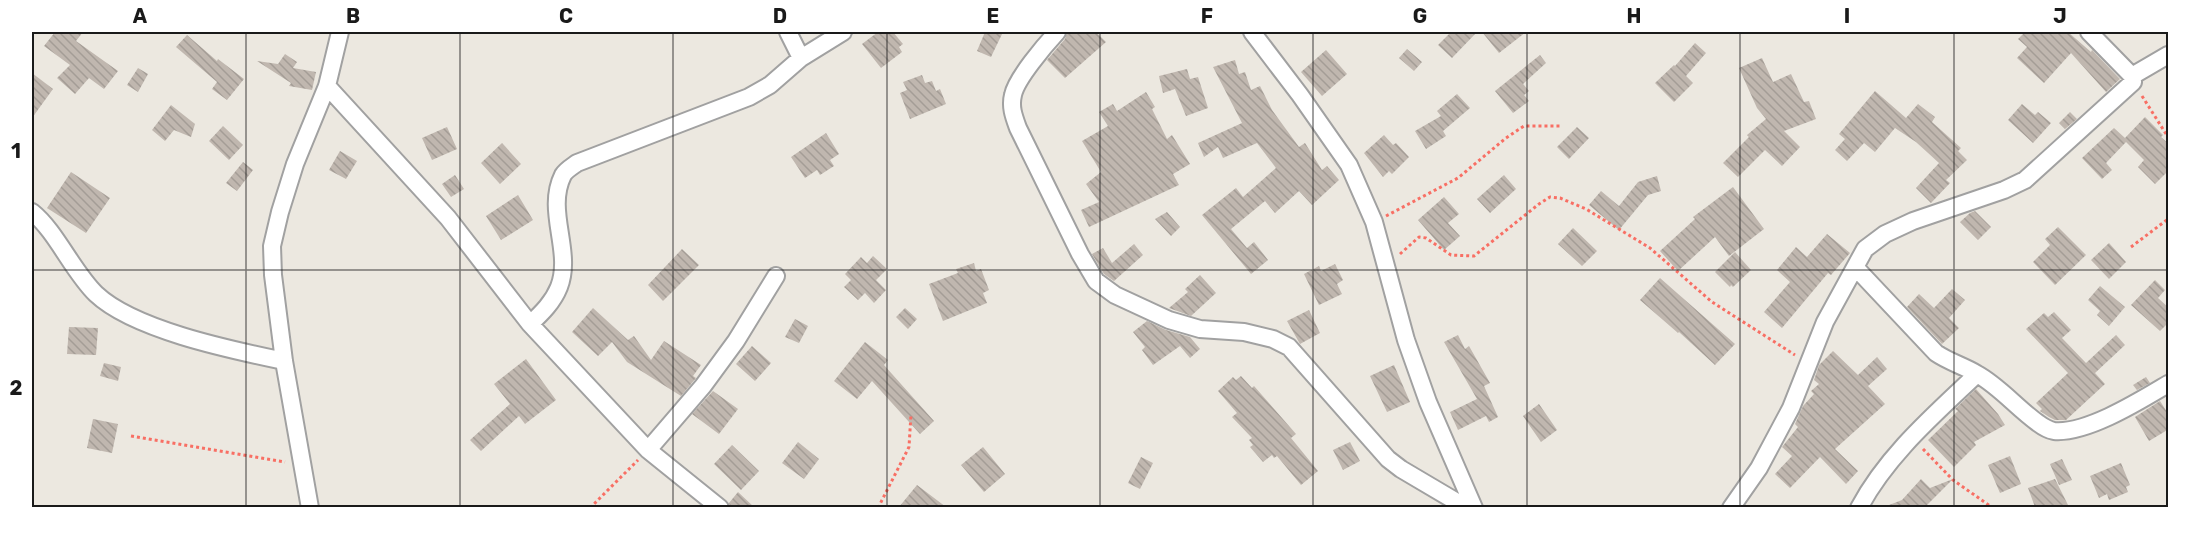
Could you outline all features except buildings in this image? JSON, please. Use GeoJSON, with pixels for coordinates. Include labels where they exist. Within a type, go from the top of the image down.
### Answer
{"type":"FeatureCollection","features":[{"type":"Feature","properties":{"kind":"street"},"geometry":{"type":"LineString","coordinates":[[310,507],[284,361],[273,275],[272,246],[295,164],[327,86],[340,32]]}},
{"type":"Feature","properties":{"kind":"street"},"geometry":{"type":"LineString","coordinates":[[788,32],[801,58]]}},
{"type":"Feature","properties":{"kind":"street"},"geometry":{"type":"LineString","coordinates":[[530,324],[546,309],[560,286],[563,251],[557,216],[557,196],[564,174],[577,163],[749,97],[770,85],[801,58],[843,32]]}},
{"type":"Feature","properties":{"kind":"street"},"geometry":{"type":"LineString","coordinates":[[1057,32],[1037,54],[1013,94],[1012,111],[1018,128],[1075,244],[1096,281],[1115,295],[1169,320],[1200,329],[1244,332],[1273,339],[1289,347],[1389,459],[1413,477],[1467,507]]}},
{"type":"Feature","properties":{"kind":"street"},"geometry":{"type":"LineString","coordinates":[[1252,32],[1349,165],[1374,222],[1406,340],[1428,402],[1474,507]]}},
{"type":"Feature","properties":{"kind":"street"},"geometry":{"type":"LineString","coordinates":[[2089,32],[2132,79]]}},
{"type":"Feature","properties":{"kind":"street"},"geometry":{"type":"LineString","coordinates":[[1731,507],[1764,458],[1791,408],[1825,322],[1865,249],[1885,234],[1913,221],[2004,190],[2025,180],[2132,79],[2169,55]]}},
{"type":"Feature","properties":{"kind":"street"},"geometry":{"type":"LineString","coordinates":[[327,86],[448,218],[530,324],[648,450],[720,507]]}},
{"type":"Feature","properties":{"kind":"street"},"geometry":{"type":"LineString","coordinates":[[32,212],[96,294],[120,312],[160,328],[233,350],[284,361]]}},
{"type":"Feature","properties":{"kind":"street"},"geometry":{"type":"LineString","coordinates":[[1855,267],[1935,353],[1977,374],[2039,424],[2052,431],[2069,430],[2090,424],[2131,406],[2169,384]]}},
{"type":"Feature","properties":{"kind":"street"},"geometry":{"type":"LineString","coordinates":[[648,450],[703,386],[736,341],[776,276]]}},
{"type":"Feature","properties":{"kind":"street"},"geometry":{"type":"LineString","coordinates":[[1859,507],[1911,437],[1977,374]]}},
{"type":"Feature","properties":{"kind":"path"},"geometry":{"type":"LineString","coordinates":[[2132,79],[2169,137]]}},
{"type":"Feature","properties":{"kind":"path"},"geometry":{"type":"LineString","coordinates":[[1374,222],[1458,178],[1524,126],[1560,126]]}},
{"type":"Feature","properties":{"kind":"path"},"geometry":{"type":"LineString","coordinates":[[1386,267],[1419,237],[1426,238],[1451,255],[1474,256],[1539,204],[1550,197],[1560,198],[1586,208],[1650,248],[1712,302],[1809,364]]}},
{"type":"Feature","properties":{"kind":"path"},"geometry":{"type":"LineString","coordinates":[[2131,248],[2169,219]]}},
{"type":"Feature","properties":{"kind":"path"},"geometry":{"type":"LineString","coordinates":[[878,507],[909,447],[911,414]]}},
{"type":"Feature","properties":{"kind":"path"},"geometry":{"type":"LineString","coordinates":[[131,436],[302,464]]}},
{"type":"Feature","properties":{"kind":"path"},"geometry":{"type":"LineString","coordinates":[[1911,437],[1953,480],[1993,507]]}},
{"type":"Feature","properties":{"kind":"path"},"geometry":{"type":"LineString","coordinates":[[590,507],[648,450]]}}]}
